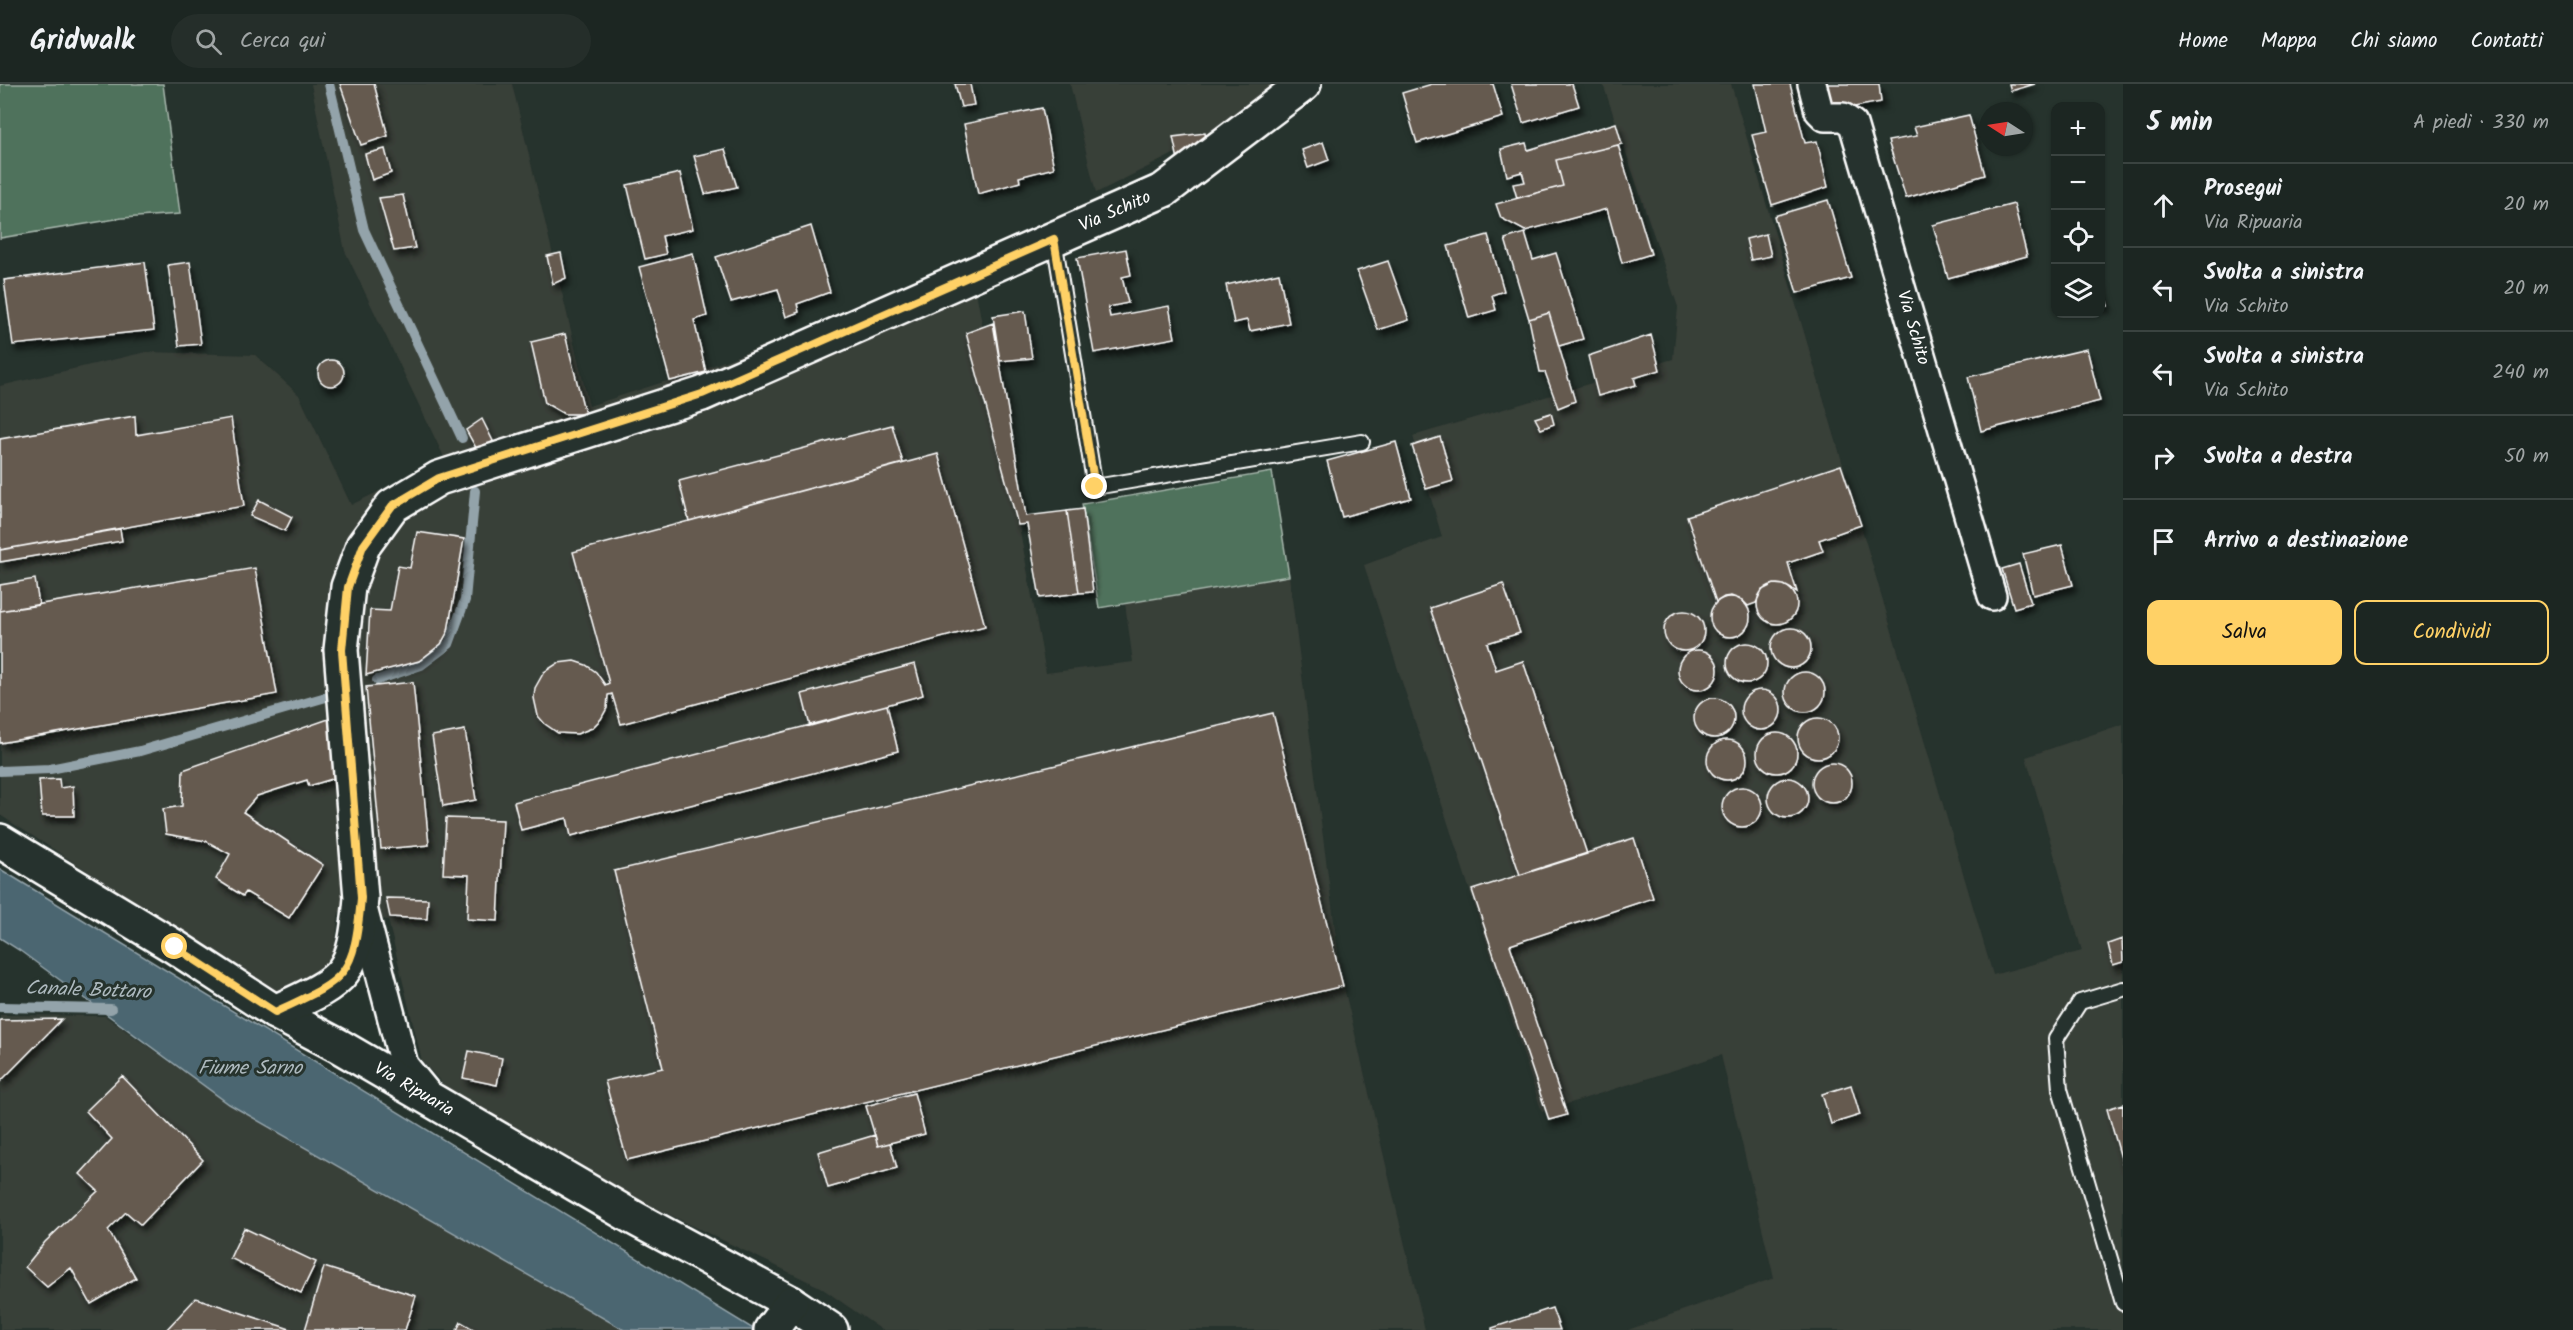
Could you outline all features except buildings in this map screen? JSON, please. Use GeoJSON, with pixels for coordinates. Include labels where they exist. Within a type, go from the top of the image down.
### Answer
{"type":"FeatureCollection","features":[{"type":"Feature","properties":{"kind":"street","name":"Via Schito"},"geometry":{"type":"LineString","coordinates":[[275,1012],[328,987],[345,971],[352,957],[361,898],[342,650],[348,587],[363,546],[392,506],[439,478],[702,394],[1164,190],[1304,84]]}},
{"type":"Feature","properties":{"kind":"street","name":"Via Schito"},"geometry":{"type":"LineString","coordinates":[[1812,84],[1819,111],[1825,117],[1843,117],[1853,124],[1992,596]]}},
{"type":"Feature","properties":{"kind":"street","name":"Via Ripuaria"},"geometry":{"type":"LineString","coordinates":[[0,841],[175,947],[275,1012],[634,1218],[791,1303],[831,1330]]}},
{"type":"Feature","properties":{"kind":"street"},"geometry":{"type":"LineString","coordinates":[[361,898],[404,1065],[435,1102]]}},
{"type":"Feature","properties":{"kind":"street"},"geometry":{"type":"LineString","coordinates":[[771,1330],[791,1303]]}},
{"type":"Feature","properties":{"kind":"lane"},"geometry":{"type":"LineString","coordinates":[[1054,239],[1095,487],[1362,442]]}},
{"type":"Feature","properties":{"kind":"lane"},"geometry":{"type":"LineString","coordinates":[[2123,989],[2080,1002],[2056,1039],[2060,1089],[2123,1303]]}},
{"type":"Feature","properties":{"kind":"shaded area"},"geometry":{"type":"Polygon","coordinates":[[[311,84],[512,84],[589,406],[704,369],[971,264],[1046,673],[1133,662],[1125,603],[1289,576],[1341,975],[1425,1330],[882,1330],[820,1287],[610,1186],[449,1091],[422,1061],[388,920],[339,912],[333,959],[279,994],[0,815],[0,386],[146,352],[255,355],[299,395],[351,505],[445,459],[345,251],[311,84]]]}},
{"type":"Feature","properties":{"kind":"shaded area"},"geometry":{"type":"Polygon","coordinates":[[[1070,84],[1287,84],[1227,127],[1096,193],[1070,84]]]}},
{"type":"Feature","properties":{"kind":"shaded area"},"geometry":{"type":"Polygon","coordinates":[[[1603,84],[1731,84],[1993,975],[2082,951],[2026,757],[2123,724],[2123,1330],[1628,1330],[1774,1278],[1721,1055],[1542,1112],[1364,565],[1442,537],[1413,436],[1673,359],[1678,307],[1603,84]]]}},
{"type":"Feature","properties":{"kind":"shaded area"},"geometry":{"type":"Polygon","coordinates":[[[0,1015],[105,1016],[229,1104],[624,1330],[0,1330],[0,1015]]]}},
{"type":"Feature","properties":{"kind":"green space"},"geometry":{"type":"Polygon","coordinates":[[[0,84],[163,84],[180,214],[122,218],[0,238],[0,84]]]}},
{"type":"Feature","properties":{"kind":"green space"},"geometry":{"type":"Polygon","coordinates":[[[1272,472],[1289,576],[1099,608],[1082,504],[1272,472]]]}},
{"type":"Feature","properties":{"kind":"water","name":"Fiume Sarno"},"geometry":{"type":"Polygon","coordinates":[[[0,869],[755,1330],[624,1330],[229,1104],[0,938],[0,869]]]}},
{"type":"Feature","properties":{"kind":"waterway"},"geometry":{"type":"LineString","coordinates":[[329,84],[364,230],[462,438]]}},
{"type":"Feature","properties":{"kind":"waterway"},"geometry":{"type":"LineString","coordinates":[[377,680],[421,665],[449,644],[465,600],[475,491]]}},
{"type":"Feature","properties":{"kind":"waterway"},"geometry":{"type":"LineString","coordinates":[[0,771],[50,769],[140,751],[326,697]]}},
{"type":"Feature","properties":{"kind":"waterway","name":"Canale Bottaro"},"geometry":{"type":"LineString","coordinates":[[0,1007],[111,1009]]}},
{"type":"Feature","properties":{"kind":"route"},"geometry":{"type":"LineString","coordinates":[[175,947],[275,1012],[328,987],[345,971],[352,957],[357,935],[361,898],[342,650],[348,587],[363,546],[392,506],[439,478],[702,394],[1054,239],[1095,487]]}}]}
